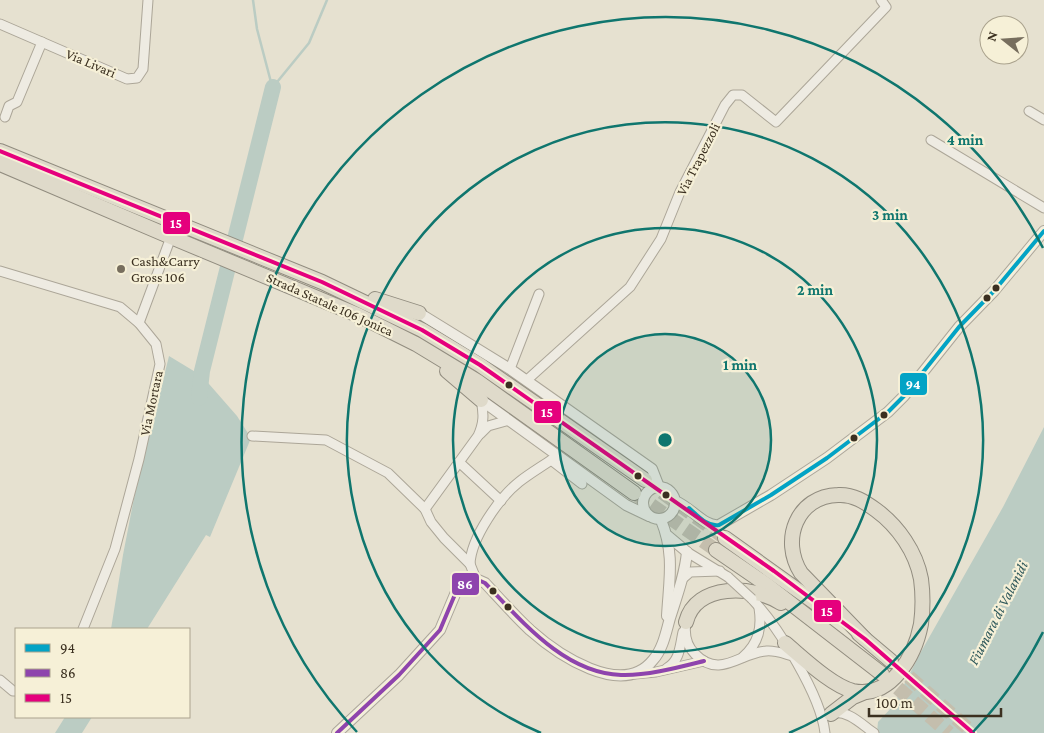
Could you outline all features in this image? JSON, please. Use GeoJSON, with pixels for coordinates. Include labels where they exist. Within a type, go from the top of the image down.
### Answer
{"type":"FeatureCollection","features":[{"type":"Feature","properties":{"kind":"highway","name":"Strada Statale 106 Jonica"},"geometry":{"type":"LineString","coordinates":[[0,151],[358,315],[416,344],[477,381],[634,493]]}},
{"type":"Feature","properties":{"kind":"highway","name":"Strada Statale 106 Jonica"},"geometry":{"type":"LineString","coordinates":[[0,164],[171,237],[189,237],[322,282],[422,330],[480,365],[644,480]]}},
{"type":"Feature","properties":{"kind":"highway"},"geometry":{"type":"LineString","coordinates":[[322,282],[420,313]]}},
{"type":"Feature","properties":{"kind":"highway"},"geometry":{"type":"LineString","coordinates":[[416,344],[481,400]]}},
{"type":"Feature","properties":{"kind":"highway"},"geometry":{"type":"LineString","coordinates":[[785,643],[840,687],[866,692],[877,691],[886,686],[896,676],[915,644],[923,601],[920,577],[915,560],[906,543],[882,515],[854,497],[839,495],[824,497],[805,509],[796,522],[791,544],[794,559],[801,573],[890,661]]}},
{"type":"Feature","properties":{"kind":"highway"},"geometry":{"type":"LineString","coordinates":[[725,538],[865,638]]}},
{"type":"Feature","properties":{"kind":"highway"},"geometry":{"type":"LineString","coordinates":[[716,550],[767,585],[882,674]]}},
{"type":"Feature","properties":{"kind":"highway"},"geometry":{"type":"LineString","coordinates":[[686,622],[689,612],[695,604],[707,596],[733,591],[750,591],[775,599],[859,655]]}},
{"type":"Feature","properties":{"kind":"highway"},"geometry":{"type":"LineString","coordinates":[[826,714],[852,697],[866,692]]}},
{"type":"Feature","properties":{"kind":"street","name":"Via Livari"},"geometry":{"type":"LineString","coordinates":[[0,24],[127,79],[137,78],[143,69],[148,0]]}},
{"type":"Feature","properties":{"kind":"street","name":"Via Trapezzoli"},"geometry":{"type":"LineString","coordinates":[[527,380],[630,287],[660,239],[680,192],[725,105],[733,95],[742,95],[776,122],[883,4]]}},
{"type":"Feature","properties":{"kind":"street"},"geometry":{"type":"LineString","coordinates":[[5,117],[9,106],[17,102],[42,42]]}},
{"type":"Feature","properties":{"kind":"street"},"geometry":{"type":"LineString","coordinates":[[1029,111],[1044,120]]}},
{"type":"Feature","properties":{"kind":"street"},"geometry":{"type":"LineString","coordinates":[[931,140],[1044,208]]}},
{"type":"Feature","properties":{"kind":"street"},"geometry":{"type":"LineString","coordinates":[[675,501],[685,505],[705,522],[719,525],[771,495],[827,458],[888,412],[904,396],[959,327],[994,291],[1044,231]]}},
{"type":"Feature","properties":{"kind":"street"},"geometry":{"type":"LineString","coordinates":[[139,323],[171,237]]}},
{"type":"Feature","properties":{"kind":"street","name":"Via Mortara"},"geometry":{"type":"LineString","coordinates":[[0,271],[120,307],[139,323],[156,344],[160,364],[139,459],[115,549],[84,628]]}},
{"type":"Feature","properties":{"kind":"street"},"geometry":{"type":"LineString","coordinates":[[510,369],[539,294]]}},
{"type":"Feature","properties":{"kind":"street"},"geometry":{"type":"LineString","coordinates":[[420,313],[527,380],[652,469],[659,487]]}},
{"type":"Feature","properties":{"kind":"street"},"geometry":{"type":"LineString","coordinates":[[481,400],[626,505],[649,516],[661,520],[670,515],[675,506],[675,501],[670,491],[659,487],[650,490],[644,498],[644,508],[649,516]]}},
{"type":"Feature","properties":{"kind":"street"},"geometry":{"type":"LineString","coordinates":[[478,436],[483,426],[484,414],[481,400]]}},
{"type":"Feature","properties":{"kind":"street"},"geometry":{"type":"LineString","coordinates":[[425,509],[478,436],[488,426],[509,420]]}},
{"type":"Feature","properties":{"kind":"street"},"geometry":{"type":"LineString","coordinates":[[252,436],[326,440],[388,473],[425,509],[431,522],[444,538],[470,564]]}},
{"type":"Feature","properties":{"kind":"street"},"geometry":{"type":"LineString","coordinates":[[582,484],[551,460],[518,483],[489,517],[470,553],[470,564],[476,579],[485,583],[529,629],[573,662],[608,674],[623,676],[656,672],[704,661]]}},
{"type":"Feature","properties":{"kind":"street"},"geometry":{"type":"LineString","coordinates":[[459,462],[501,501]]}},
{"type":"Feature","properties":{"kind":"street"},"geometry":{"type":"LineString","coordinates":[[661,520],[668,536],[671,557],[666,632]]}},
{"type":"Feature","properties":{"kind":"street"},"geometry":{"type":"LineString","coordinates":[[668,536],[687,552],[720,570],[755,602],[785,643],[826,714],[824,733]]}},
{"type":"Feature","properties":{"kind":"street"},"geometry":{"type":"LineString","coordinates":[[671,557],[677,551],[687,552]]}},
{"type":"Feature","properties":{"kind":"street"},"geometry":{"type":"LineString","coordinates":[[635,674],[653,661],[660,650],[682,579],[687,552]]}},
{"type":"Feature","properties":{"kind":"street"},"geometry":{"type":"LineString","coordinates":[[682,579],[690,572],[720,570]]}},
{"type":"Feature","properties":{"kind":"street"},"geometry":{"type":"LineString","coordinates":[[337,733],[399,675],[440,630],[456,592],[465,584],[476,579]]}},
{"type":"Feature","properties":{"kind":"street"},"geometry":{"type":"LineString","coordinates":[[739,660],[752,648],[760,629],[755,602]]}},
{"type":"Feature","properties":{"kind":"street"},"geometry":{"type":"LineString","coordinates":[[656,672],[671,666],[677,658],[686,622]]}},
{"type":"Feature","properties":{"kind":"street"},"geometry":{"type":"LineString","coordinates":[[686,622],[685,633],[688,644],[695,654],[704,661],[721,665],[766,651],[793,656]]}},
{"type":"Feature","properties":{"kind":"street"},"geometry":{"type":"LineString","coordinates":[[0,680],[15,691]]}},
{"type":"Feature","properties":{"kind":"street"},"geometry":{"type":"LineString","coordinates":[[826,714],[838,712],[852,717],[874,733]]}},
{"type":"Feature","properties":{"kind":"water"},"geometry":{"type":"Polygon","coordinates":[[[169,356],[202,376],[237,416],[251,438],[210,537],[206,535],[148,628],[111,628],[134,498],[169,356]]]}},
{"type":"Feature","properties":{"kind":"water","name":"Fiumara di Valanidi"},"geometry":{"type":"Polygon","coordinates":[[[1044,427],[1044,733],[877,733],[878,722],[893,706],[922,650],[1003,507],[1044,427]]]}},
{"type":"Feature","properties":{"kind":"water"},"geometry":{"type":"Polygon","coordinates":[[[64,718],[91,718],[82,733],[55,733],[64,718]]]}},
{"type":"Feature","properties":{"kind":"waterway"},"geometry":{"type":"LineString","coordinates":[[253,0],[257,29],[272,86]]}},
{"type":"Feature","properties":{"kind":"waterway"},"geometry":{"type":"LineString","coordinates":[[273,87],[309,43],[327,0]]}},
{"type":"Feature","properties":{"kind":"waterway"},"geometry":{"type":"LineString","coordinates":[[199,398],[202,371],[273,87]]}},
{"type":"Feature","properties":{"kind":"tunnel"},"geometry":{"type":"LineString","coordinates":[[645,480],[725,538]]}},
{"type":"Feature","properties":{"kind":"tunnel"},"geometry":{"type":"LineString","coordinates":[[634,493],[716,550]]}},
{"type":"Feature","properties":{"kind":"tunnel"},"geometry":{"type":"LineString","coordinates":[[893,663],[973,733]]}},
{"type":"Feature","properties":{"kind":"tunnel"},"geometry":{"type":"LineString","coordinates":[[882,674],[949,733]]}},
{"type":"Feature","properties":{"kind":"transit line","name":"15"},"geometry":{"type":"LineString","coordinates":[[0,151],[322,282],[422,330],[480,365],[774,571],[865,639],[973,733]]}},
{"type":"Feature","properties":{"kind":"transit line","name":"94"},"geometry":{"type":"LineString","coordinates":[[689,508],[707,523],[719,525],[771,495],[827,458],[888,412],[904,396],[959,327],[994,291],[1044,231]]}},
{"type":"Feature","properties":{"kind":"transit line","name":"86"},"geometry":{"type":"LineString","coordinates":[[337,733],[399,675],[440,630],[456,592],[465,584],[476,579],[485,583],[529,628],[563,655],[581,665],[600,672],[621,675],[642,674],[704,661]]}},
{"type":"Feature","properties":{"kind":"place","name":"Cash&Carry Gross 106"},"geometry":{"type":"Point","coordinates":[121,269]}}]}
